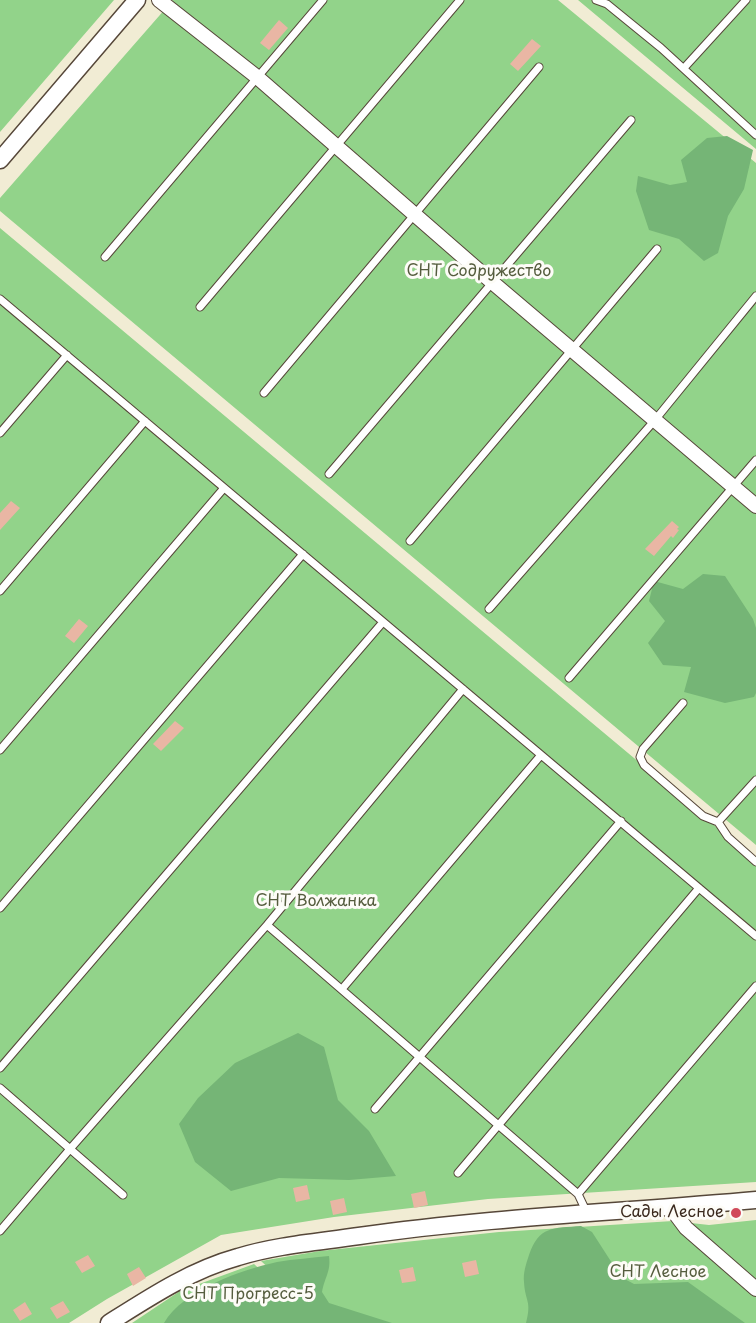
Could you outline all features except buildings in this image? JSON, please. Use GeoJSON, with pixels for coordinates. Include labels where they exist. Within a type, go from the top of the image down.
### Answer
{"type":"FeatureCollection","features":[{"type":"Feature","properties":{"kind":"street"},"geometry":{"type":"LineString","coordinates":[[0,160],[137,0]]}},
{"type":"Feature","properties":{"kind":"street"},"geometry":{"type":"LineString","coordinates":[[159,0],[257,77],[492,282],[756,506]]}},
{"type":"Feature","properties":{"kind":"street"},"geometry":{"type":"LineString","coordinates":[[109,1323],[150,1297],[198,1272],[238,1257],[289,1246],[423,1227],[756,1200]]}},
{"type":"Feature","properties":{"kind":"street"},"geometry":{"type":"LineString","coordinates":[[670,1208],[686,1228],[756,1289]]}},
{"type":"Feature","properties":{"kind":"lane"},"geometry":{"type":"LineString","coordinates":[[105,257],[323,0]]}},
{"type":"Feature","properties":{"kind":"lane"},"geometry":{"type":"LineString","coordinates":[[200,307],[460,0]]}},
{"type":"Feature","properties":{"kind":"lane"},"geometry":{"type":"LineString","coordinates":[[596,0],[609,2],[756,135]]}},
{"type":"Feature","properties":{"kind":"lane"},"geometry":{"type":"LineString","coordinates":[[684,68],[746,0]]}},
{"type":"Feature","properties":{"kind":"lane"},"geometry":{"type":"LineString","coordinates":[[264,393],[539,67]]}},
{"type":"Feature","properties":{"kind":"lane"},"geometry":{"type":"LineString","coordinates":[[329,474],[631,120]]}},
{"type":"Feature","properties":{"kind":"lane"},"geometry":{"type":"LineString","coordinates":[[410,541],[657,249]]}},
{"type":"Feature","properties":{"kind":"lane"},"geometry":{"type":"LineString","coordinates":[[489,609],[655,420],[756,296]]}},
{"type":"Feature","properties":{"kind":"lane"},"geometry":{"type":"LineString","coordinates":[[0,299],[756,936]]}},
{"type":"Feature","properties":{"kind":"lane"},"geometry":{"type":"LineString","coordinates":[[0,433],[67,355]]}},
{"type":"Feature","properties":{"kind":"lane"},"geometry":{"type":"LineString","coordinates":[[0,591],[145,421]]}},
{"type":"Feature","properties":{"kind":"lane"},"geometry":{"type":"LineString","coordinates":[[569,678],[756,460]]}},
{"type":"Feature","properties":{"kind":"lane"},"geometry":{"type":"LineString","coordinates":[[0,750],[224,488]]}},
{"type":"Feature","properties":{"kind":"lane"},"geometry":{"type":"LineString","coordinates":[[0,908],[303,554]]}},
{"type":"Feature","properties":{"kind":"lane"},"geometry":{"type":"LineString","coordinates":[[0,1068],[383,622]]}},
{"type":"Feature","properties":{"kind":"lane"},"geometry":{"type":"LineString","coordinates":[[0,1231],[267,925],[463,689]]}},
{"type":"Feature","properties":{"kind":"lane"},"geometry":{"type":"LineString","coordinates":[[683,703],[643,749],[640,757],[644,765],[704,816],[718,822],[728,837],[756,862]]}},
{"type":"Feature","properties":{"kind":"lane"},"geometry":{"type":"LineString","coordinates":[[342,989],[541,754]]}},
{"type":"Feature","properties":{"kind":"lane"},"geometry":{"type":"LineString","coordinates":[[718,822],[756,780]]}},
{"type":"Feature","properties":{"kind":"lane"},"geometry":{"type":"LineString","coordinates":[[375,1109],[621,821]]}},
{"type":"Feature","properties":{"kind":"lane"},"geometry":{"type":"LineString","coordinates":[[458,1173],[699,888]]}},
{"type":"Feature","properties":{"kind":"lane"},"geometry":{"type":"LineString","coordinates":[[267,925],[578,1194],[588,1213]]}},
{"type":"Feature","properties":{"kind":"lane"},"geometry":{"type":"LineString","coordinates":[[578,1194],[756,986]]}},
{"type":"Feature","properties":{"kind":"lane"},"geometry":{"type":"LineString","coordinates":[[0,1088],[123,1195]]}},
{"type":"Feature","properties":{"kind":"green space"},"geometry":{"type":"Polygon","coordinates":[[[0,0],[114,0],[0,132],[0,0]]]}},
{"type":"Feature","properties":{"kind":"green space","name":"СНТ Содружество"},"geometry":{"type":"Polygon","coordinates":[[[173,0],[558,0],[756,163],[756,845],[0,211],[0,198],[173,0]]]}},
{"type":"Feature","properties":{"kind":"green space"},"geometry":{"type":"Polygon","coordinates":[[[578,0],[756,0],[756,149],[578,0]]]}},
{"type":"Feature","properties":{"kind":"green space"},"geometry":{"type":"Polygon","coordinates":[[[727,136],[753,150],[744,189],[728,216],[718,253],[704,261],[679,239],[649,230],[636,191],[638,176],[670,185],[687,182],[681,160],[707,138],[727,136]]]}},
{"type":"Feature","properties":{"kind":"green space","name":"СНТ Волжанка"},"geometry":{"type":"Polygon","coordinates":[[[0,228],[756,860],[756,1182],[488,1199],[334,1217],[221,1235],[69,1323],[0,1323],[0,228]]]}},
{"type":"Feature","properties":{"kind":"green space"},"geometry":{"type":"Polygon","coordinates":[[[703,574],[725,576],[753,619],[756,628],[756,693],[754,697],[725,703],[684,692],[691,667],[663,665],[648,643],[665,621],[649,601],[654,581],[683,589],[703,574]]]}},
{"type":"Feature","properties":{"kind":"green space"},"geometry":{"type":"Polygon","coordinates":[[[298,1033],[324,1047],[338,1100],[369,1131],[396,1176],[349,1180],[279,1178],[231,1191],[195,1162],[179,1124],[198,1098],[235,1063],[298,1033]]]}},
{"type":"Feature","properties":{"kind":"green space","name":"СНТ Лесное"},"geometry":{"type":"Polygon","coordinates":[[[756,1220],[756,1323],[327,1323],[261,1261],[320,1251],[499,1232],[673,1221],[709,1225],[756,1220]]]}},
{"type":"Feature","properties":{"kind":"green space"},"geometry":{"type":"Polygon","coordinates":[[[581,1226],[592,1232],[621,1277],[634,1284],[688,1282],[745,1323],[526,1323],[528,1305],[524,1275],[533,1246],[537,1239],[548,1230],[581,1226]]]}},
{"type":"Feature","properties":{"kind":"green space","name":"СНТ Прогресс-5"},"geometry":{"type":"Polygon","coordinates":[[[329,1256],[322,1292],[329,1303],[392,1323],[164,1323],[173,1311],[199,1291],[230,1276],[277,1262],[329,1256]]]}},
{"type":"Feature","properties":{"kind":"green space","name":"СНТ Прогресс-5"},"geometry":{"type":"Polygon","coordinates":[[[254,1264],[318,1323],[132,1323],[180,1291],[254,1264]]]}},
{"type":"Feature","properties":{"kind":"place","name":"Сады Лесное"},"geometry":{"type":"Point","coordinates":[736,1213]}}]}
